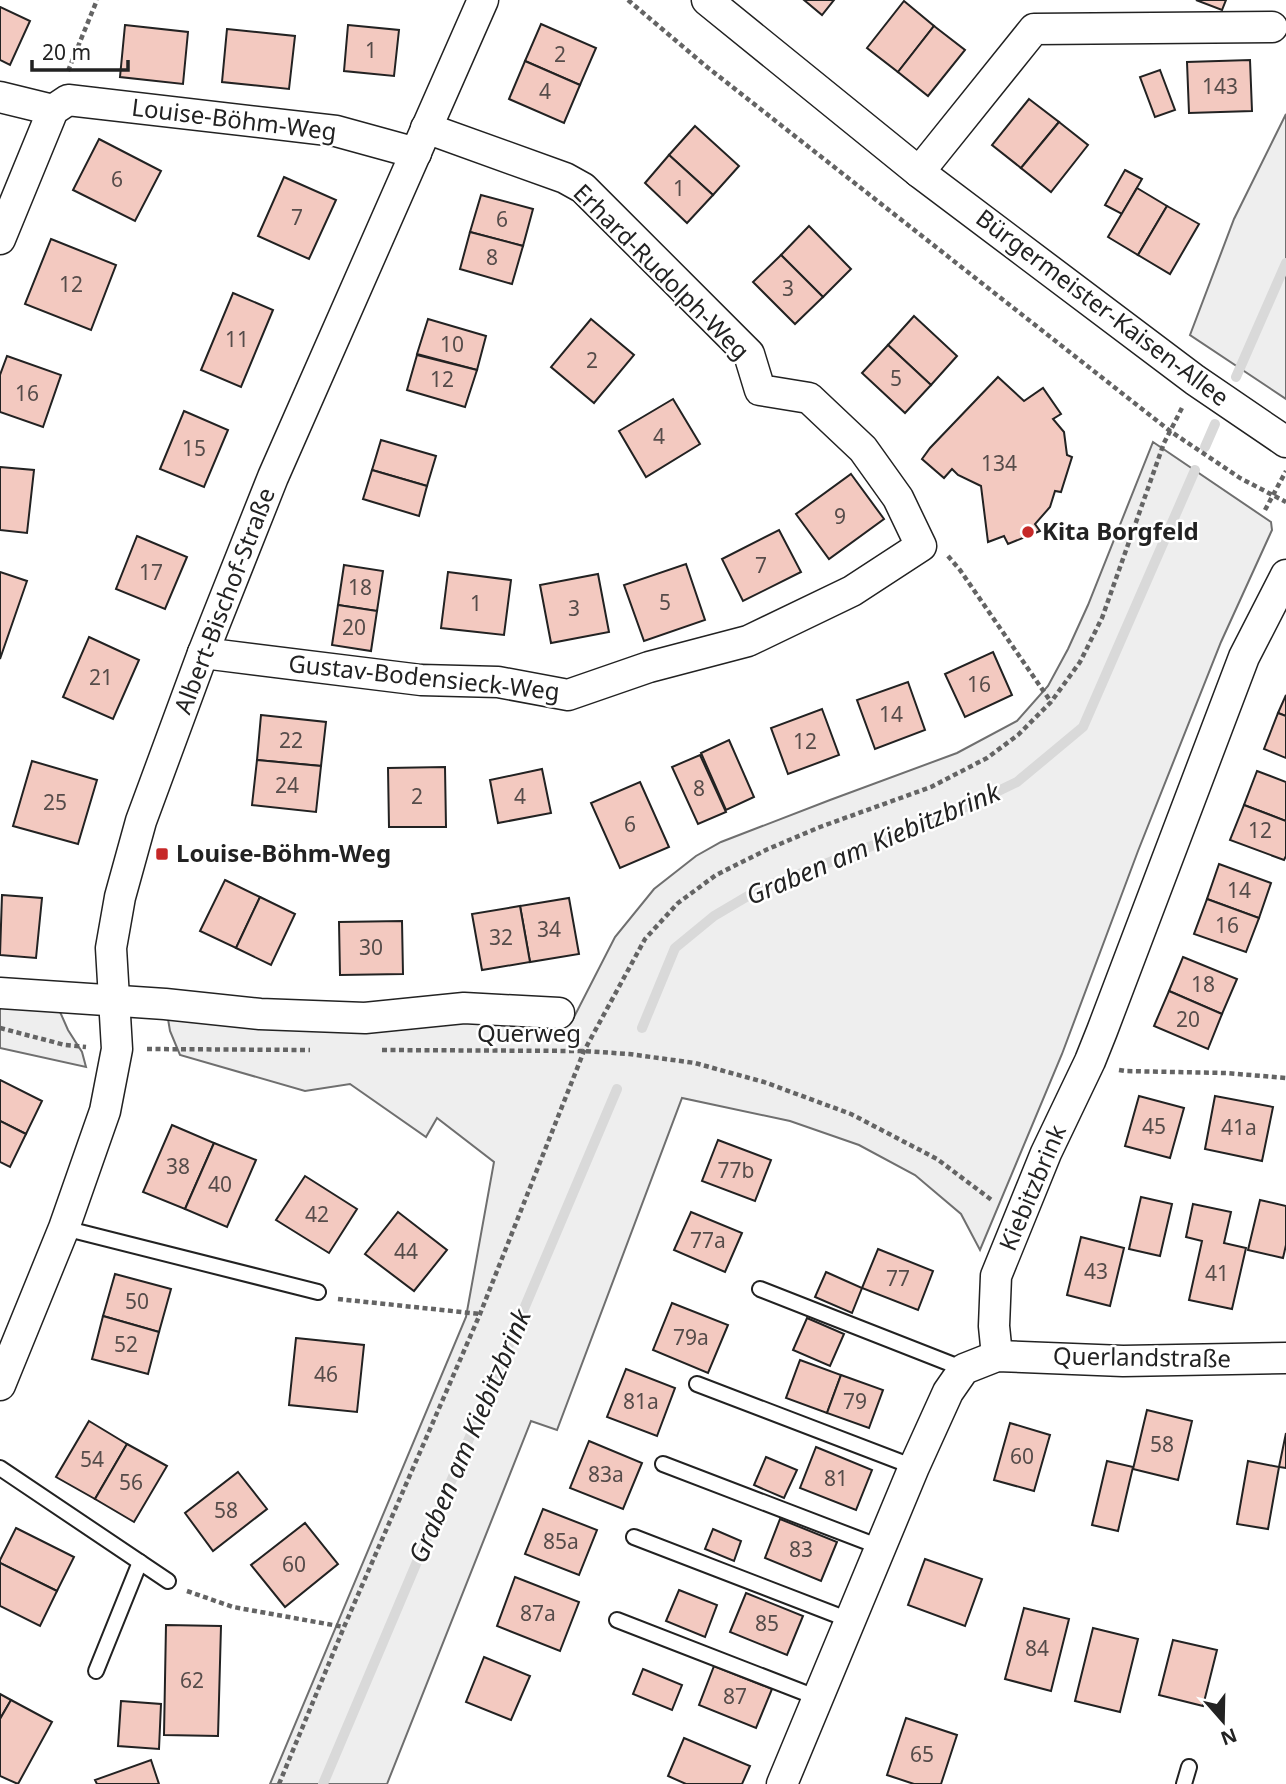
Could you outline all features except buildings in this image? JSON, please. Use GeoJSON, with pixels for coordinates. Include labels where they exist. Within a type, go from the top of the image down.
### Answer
{"type":"FeatureCollection","features":[{"type":"Feature","properties":{"kind":"street","name":"Albert-Bischof-Straße"},"geometry":{"type":"LineString","coordinates":[[0,1385],[64,1228],[105,1111],[117,1049],[111,948],[120,897],[141,821],[203,653],[274,477],[484,0]]}},
{"type":"Feature","properties":{"kind":"street","name":"Bürgermeister-Kaisen-Allee"},"geometry":{"type":"LineString","coordinates":[[707,0],[919,172],[1195,380],[1286,442]]}},
{"type":"Feature","properties":{"kind":"street"},"geometry":{"type":"LineString","coordinates":[[919,172],[1034,29],[1272,27]]}},
{"type":"Feature","properties":{"kind":"street","name":"Louise-Böhm-Weg"},"geometry":{"type":"LineString","coordinates":[[0,97],[421,140]]}},
{"type":"Feature","properties":{"kind":"street"},"geometry":{"type":"LineString","coordinates":[[0,239],[61,105]]}},
{"type":"Feature","properties":{"kind":"street","name":"Erhard-Rudolph-Weg"},"geometry":{"type":"LineString","coordinates":[[421,140],[565,178],[583,188],[749,354],[760,390],[809,398],[863,449],[898,498],[921,546]]}},
{"type":"Feature","properties":{"kind":"street","name":"Gustav-Bodensieck-Weg"},"geometry":{"type":"LineString","coordinates":[[203,653],[421,680],[498,682],[568,695],[649,667],[748,641],[852,591],[921,546]]}},
{"type":"Feature","properties":{"kind":"street","name":"Kiebitzbrink"},"geometry":{"type":"LineString","coordinates":[[997,1356],[994,1326],[996,1276],[1046,1153],[1090,1061],[1244,657],[1286,575]]}},
{"type":"Feature","properties":{"kind":"street"},"geometry":{"type":"LineString","coordinates":[[0,993],[260,1014],[365,1018],[464,1008],[559,1013]]}},
{"type":"Feature","properties":{"kind":"street"},"geometry":{"type":"LineString","coordinates":[[782,1784],[880,1547],[948,1392],[964,1369],[997,1356]]}},
{"type":"Feature","properties":{"kind":"street","name":"Querlandstraße"},"geometry":{"type":"LineString","coordinates":[[997,1356],[1124,1361],[1286,1358]]}},
{"type":"Feature","properties":{"kind":"lane"},"geometry":{"type":"LineString","coordinates":[[64,1228],[318,1292]]}},
{"type":"Feature","properties":{"kind":"lane"},"geometry":{"type":"LineString","coordinates":[[760,1289],[964,1369]]}},
{"type":"Feature","properties":{"kind":"lane"},"geometry":{"type":"LineString","coordinates":[[697,1384],[914,1467]]}},
{"type":"Feature","properties":{"kind":"lane"},"geometry":{"type":"LineString","coordinates":[[663,1464],[880,1547]]}},
{"type":"Feature","properties":{"kind":"lane"},"geometry":{"type":"LineString","coordinates":[[0,1468],[168,1581]]}},
{"type":"Feature","properties":{"kind":"lane"},"geometry":{"type":"LineString","coordinates":[[634,1537],[852,1620]]}},
{"type":"Feature","properties":{"kind":"lane"},"geometry":{"type":"LineString","coordinates":[[96,1671],[140,1562]]}},
{"type":"Feature","properties":{"kind":"lane"},"geometry":{"type":"LineString","coordinates":[[617,1620],[818,1698]]}},
{"type":"Feature","properties":{"kind":"lane"},"geometry":{"type":"LineString","coordinates":[[1184,1784],[1189,1768]]}},
{"type":"Feature","properties":{"kind":"path"},"geometry":{"type":"LineString","coordinates":[[61,105],[62,88],[97,0]]}},
{"type":"Feature","properties":{"kind":"path"},"geometry":{"type":"LineString","coordinates":[[628,0],[707,67],[1170,431],[1240,478],[1286,502]]}},
{"type":"Feature","properties":{"kind":"path"},"geometry":{"type":"LineString","coordinates":[[279,1784],[480,1314],[584,1051],[645,939],[678,904],[716,875],[820,827],[931,787],[987,758],[1018,735],[1051,702],[1080,662],[1102,618],[1164,443],[1195,380]]}},
{"type":"Feature","properties":{"kind":"path"},"geometry":{"type":"LineString","coordinates":[[1265,510],[1286,471]]}},
{"type":"Feature","properties":{"kind":"path"},"geometry":{"type":"LineString","coordinates":[[921,546],[944,552],[960,570],[1051,702]]}},
{"type":"Feature","properties":{"kind":"path"},"geometry":{"type":"LineString","coordinates":[[0,1028],[65,1045],[117,1049],[323,1050]]}},
{"type":"Feature","properties":{"kind":"path","name":"Querweg"},"geometry":{"type":"LineString","coordinates":[[378,1050],[584,1051],[695,1063],[764,1082],[851,1114],[937,1159],[1020,1220]]}},
{"type":"Feature","properties":{"kind":"path"},"geometry":{"type":"LineString","coordinates":[[1090,1061],[1125,1071],[1226,1073],[1286,1079]]}},
{"type":"Feature","properties":{"kind":"path"},"geometry":{"type":"LineString","coordinates":[[318,1292],[326,1297],[480,1314]]}},
{"type":"Feature","properties":{"kind":"path"},"geometry":{"type":"LineString","coordinates":[[168,1581],[233,1607],[344,1627]]}},
{"type":"Feature","properties":{"kind":"shaded area"},"geometry":{"type":"Polygon","coordinates":[[[1286,114],[1286,399],[1190,335],[1234,219],[1286,114]]]}},
{"type":"Feature","properties":{"kind":"shaded area"},"geometry":{"type":"Polygon","coordinates":[[[1153,442],[1271,522],[1272,530],[1221,642],[1138,851],[1062,1054],[980,1250],[961,1214],[915,1175],[859,1145],[790,1121],[682,1098],[557,1430],[531,1421],[387,1784],[270,1784],[466,1317],[494,1162],[437,1118],[426,1137],[350,1084],[305,1091],[180,1055],[170,1031],[167,1013],[464,1016],[572,1021],[615,937],[654,889],[696,856],[721,842],[957,753],[1017,721],[1048,686],[1068,649],[1153,442]]]}},
{"type":"Feature","properties":{"kind":"shaded area"},"geometry":{"type":"Polygon","coordinates":[[[0,1001],[57,1005],[82,1052],[86,1067],[0,1048],[0,1001]]]}},
{"type":"Feature","properties":{"kind":"waterway","name":"Graben am Kiebitzbrink"},"geometry":{"type":"LineString","coordinates":[[1236,377],[1286,263]]}},
{"type":"Feature","properties":{"kind":"waterway","name":"Graben am Kiebitzbrink"},"geometry":{"type":"LineString","coordinates":[[1205,447],[1215,424]]}},
{"type":"Feature","properties":{"kind":"waterway","name":"Graben am Kiebitzbrink"},"geometry":{"type":"LineString","coordinates":[[642,1028],[675,948],[714,916],[758,890],[936,821],[1017,782],[1083,727],[1195,470]]}},
{"type":"Feature","properties":{"kind":"waterway","name":"Graben am Kiebitzbrink"},"geometry":{"type":"LineString","coordinates":[[323,1784],[617,1089]]}},
{"type":"Feature","properties":{"kind":"place","name":"Kita Borgfeld"},"geometry":{"type":"Point","coordinates":[1028,532]}},
{"type":"Feature","properties":{"kind":"place","name":"Louise-Böhm-Weg"},"geometry":{"type":"Point","coordinates":[162,854]}}]}
